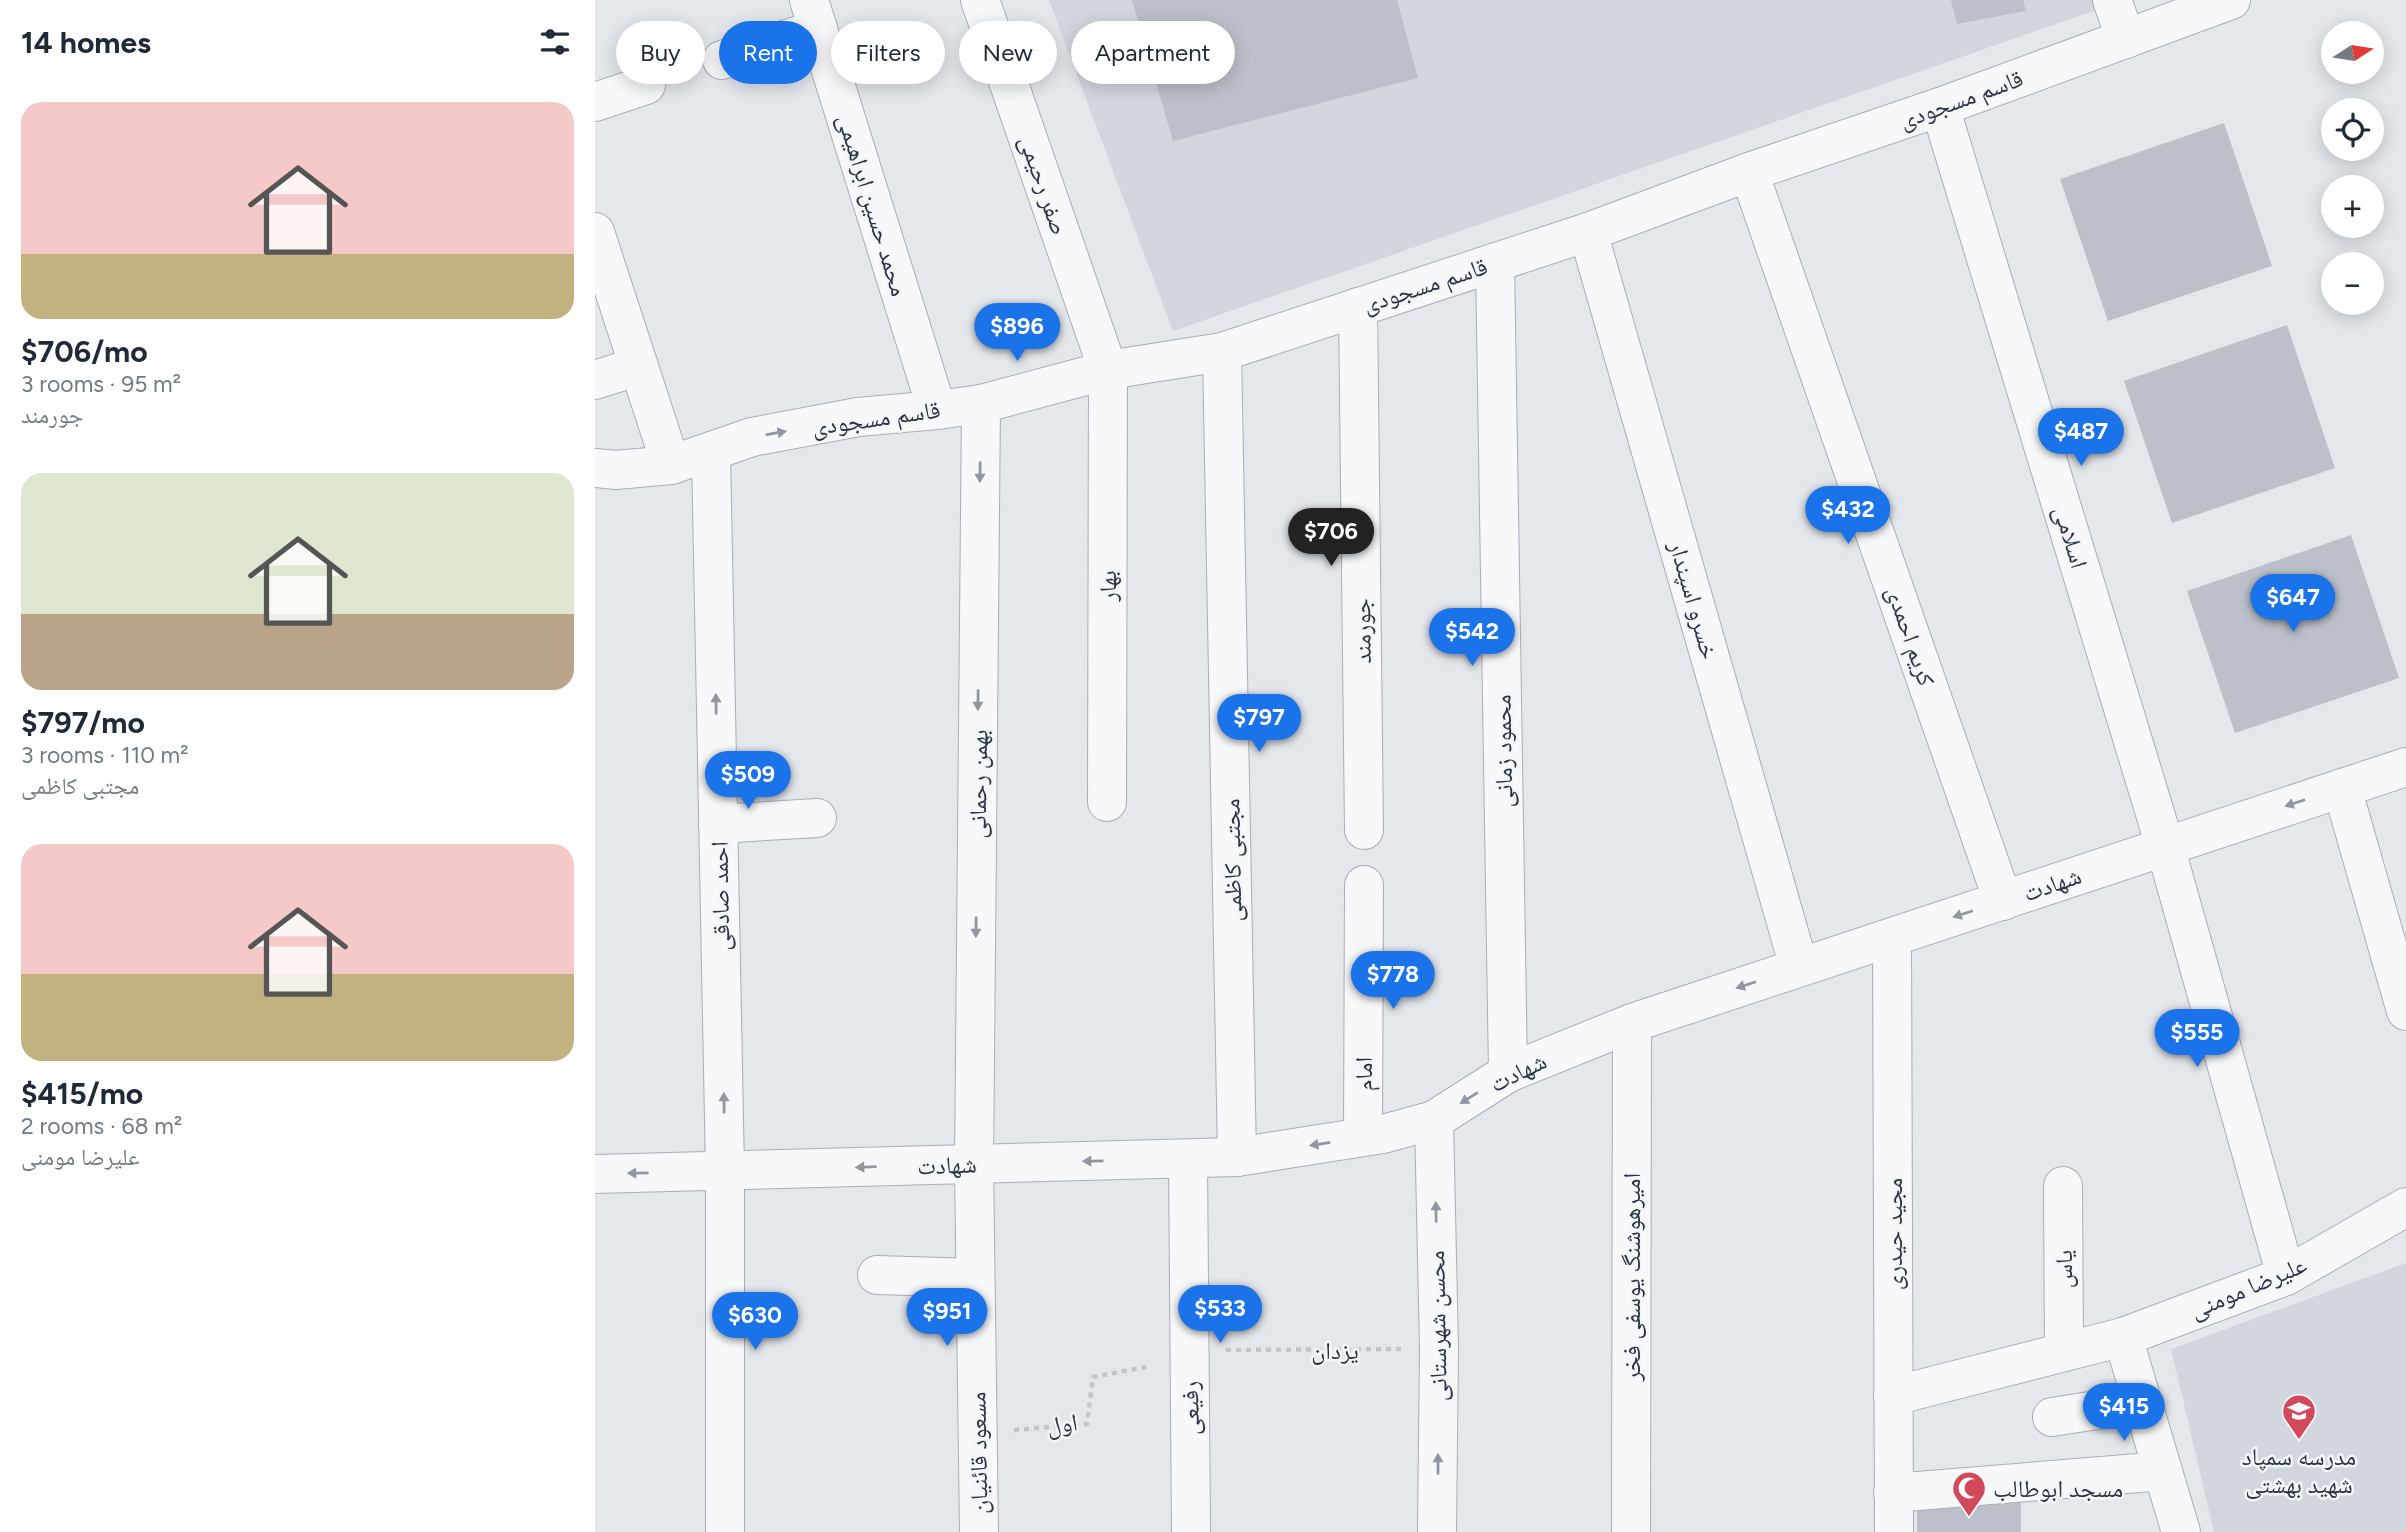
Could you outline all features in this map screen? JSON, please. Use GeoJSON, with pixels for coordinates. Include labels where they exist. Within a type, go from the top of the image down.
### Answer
{"type":"FeatureCollection","features":[{"type":"Feature","properties":{"kind":"street","name":"صفر رحیمی"},"geometry":{"type":"LineString","coordinates":[[980,0],[1108,369]]}},
{"type":"Feature","properties":{"kind":"street"},"geometry":{"type":"LineString","coordinates":[[2112,0],[2126,39]]}},
{"type":"Feature","properties":{"kind":"street","name":"قاسم مسجودی"},"geometry":{"type":"LineString","coordinates":[[595,468],[616,470],[671,465],[752,437],[858,417],[981,404],[1108,369],[1222,352],[1588,232],[2231,0]]}},
{"type":"Feature","properties":{"kind":"street","name":"محمد حسین ابراهیمی"},"geometry":{"type":"LineString","coordinates":[[813,15],[937,410]]}},
{"type":"Feature","properties":{"kind":"street"},"geometry":{"type":"LineString","coordinates":[[595,102],[646,85]]}},
{"type":"Feature","properties":{"kind":"street","name":"اسلامی"},"geometry":{"type":"LineString","coordinates":[[1940,107],[2165,846],[2286,1276]]}},
{"type":"Feature","properties":{"kind":"street","name":"کریم احمدی"},"geometry":{"type":"LineString","coordinates":[[1749,172],[2003,901]]}},
{"type":"Feature","properties":{"kind":"street"},"geometry":{"type":"LineString","coordinates":[[595,232],[671,465]]}},
{"type":"Feature","properties":{"kind":"street","name":"خسرو اسپندار"},"geometry":{"type":"LineString","coordinates":[[1588,232],[1799,967]]}},
{"type":"Feature","properties":{"kind":"street","name":"محمود زمانی"},"geometry":{"type":"LineString","coordinates":[[1495,262],[1509,1073]]}},
{"type":"Feature","properties":{"kind":"street","name":"جورمند"},"geometry":{"type":"LineString","coordinates":[[1358,307],[1364,830]]}},
{"type":"Feature","properties":{"kind":"street","name":"مجتبی کاظمی"},"geometry":{"type":"LineString","coordinates":[[1222,352],[1237,1157]]}},
{"type":"Feature","properties":{"kind":"street"},"geometry":{"type":"LineString","coordinates":[[595,380],[639,366]]}},
{"type":"Feature","properties":{"kind":"street","name":"بهار"},"geometry":{"type":"LineString","coordinates":[[1107,802],[1108,369]]}},
{"type":"Feature","properties":{"kind":"street","name":"بهمن رحمانی"},"geometry":{"type":"LineString","coordinates":[[974,1164],[981,404]]}},
{"type":"Feature","properties":{"kind":"street","name":"احمد صادقی"},"geometry":{"type":"LineString","coordinates":[[711,453],[725,1171],[725,1532]]}},
{"type":"Feature","properties":{"kind":"street","name":"شهادت"},"geometry":{"type":"LineString","coordinates":[[595,1174],[1237,1157],[1363,1137],[1434,1120],[1509,1073],[1632,1023],[2406,766]]}},
{"type":"Feature","properties":{"kind":"street"},"geometry":{"type":"LineString","coordinates":[[2342,788],[2406,1011]]}},
{"type":"Feature","properties":{"kind":"street"},"geometry":{"type":"LineString","coordinates":[[718,824],[817,818]]}},
{"type":"Feature","properties":{"kind":"street","name":"امام"},"geometry":{"type":"LineString","coordinates":[[1363,1137],[1364,885]]}},
{"type":"Feature","properties":{"kind":"street","name":"مجید حیدری"},"geometry":{"type":"LineString","coordinates":[[1892,937],[1894,1532]]}},
{"type":"Feature","properties":{"kind":"street","name":"امیرهوشنگ یوسفی فخر"},"geometry":{"type":"LineString","coordinates":[[1631,1532],[1632,1023]]}},
{"type":"Feature","properties":{"kind":"street","name":"محسن شهرستانی"},"geometry":{"type":"LineString","coordinates":[[1434,1120],[1439,1349],[1437,1532]]}},
{"type":"Feature","properties":{"kind":"street","name":"رفیعی"},"geometry":{"type":"LineString","coordinates":[[1188,1159],[1191,1532]]}},
{"type":"Feature","properties":{"kind":"street","name":"مسعود قائنیان"},"geometry":{"type":"LineString","coordinates":[[974,1164],[979,1532]]}},
{"type":"Feature","properties":{"kind":"street","name":"یاس"},"geometry":{"type":"LineString","coordinates":[[2063,1186],[2064,1352]]}},
{"type":"Feature","properties":{"kind":"street","name":"علیرضا مومنی"},"geometry":{"type":"LineString","coordinates":[[1893,1396],[2123,1337],[2286,1276],[2406,1208]]}},
{"type":"Feature","properties":{"kind":"street"},"geometry":{"type":"LineString","coordinates":[[877,1275],[975,1278]]}},
{"type":"Feature","properties":{"kind":"street"},"geometry":{"type":"LineString","coordinates":[[2123,1337],[2181,1532]]}},
{"type":"Feature","properties":{"kind":"street"},"geometry":{"type":"LineString","coordinates":[[2052,1417],[2142,1403]]}},
{"type":"Feature","properties":{"kind":"street"},"geometry":{"type":"LineString","coordinates":[[1893,1493],[2163,1471]]}},
{"type":"Feature","properties":{"kind":"path","name":"یزدان"},"geometry":{"type":"LineString","coordinates":[[1190,1355],[1439,1349]]}},
{"type":"Feature","properties":{"kind":"path","name":"اول"},"geometry":{"type":"LineString","coordinates":[[978,1434],[1087,1424],[1093,1377],[1190,1355]]}},
{"type":"Feature","properties":{"kind":"shaded area"},"geometry":{"type":"Polygon","coordinates":[[[1049,0],[2125,0],[1173,331],[1080,84],[1235,84],[1235,21],[1071,21],[1071,59],[1049,0]]]}},
{"type":"Feature","properties":{"kind":"shaded area","name":"مدرسه سمپاد شهید بهشتی"},"geometry":{"type":"Polygon","coordinates":[[[2406,1263],[2406,1532],[2214,1532],[2171,1349],[2406,1263]]]}},
{"type":"Feature","properties":{"kind":"building"},"geometry":{"type":"Polygon","coordinates":[[[1132,0],[1397,0],[1418,78],[1173,141],[1156,84],[1235,84],[1235,21],[1138,21],[1132,0]]]}},
{"type":"Feature","properties":{"kind":"building"},"geometry":{"type":"Polygon","coordinates":[[[1951,0],[2023,0],[2026,11],[1957,24],[1951,0]]]}},
{"type":"Feature","properties":{"kind":"building"},"geometry":{"type":"Polygon","coordinates":[[[2224,123],[2272,266],[2108,321],[2060,179],[2224,123]]]}},
{"type":"Feature","properties":{"kind":"building"},"geometry":{"type":"Polygon","coordinates":[[[2287,325],[2335,468],[2172,523],[2124,381],[2287,325]]]}},
{"type":"Feature","properties":{"kind":"building"},"geometry":{"type":"Polygon","coordinates":[[[2351,535],[2399,678],[2235,733],[2187,591],[2351,535]]]}},
{"type":"Feature","properties":{"kind":"building","name":"مسجد ابوطالب"},"geometry":{"type":"Polygon","coordinates":[[[2021,1497],[2021,1532],[1917,1532],[1917,1504],[2021,1497]]]}},
{"type":"Feature","properties":{"kind":"place","name":"مدرسه سمپاد شهید بهشتی"},"geometry":{"type":"Point","coordinates":[2299,1441]}},
{"type":"Feature","properties":{"kind":"place","name":"مسجد ابوطالب"},"geometry":{"type":"Point","coordinates":[1969,1518]}}]}
